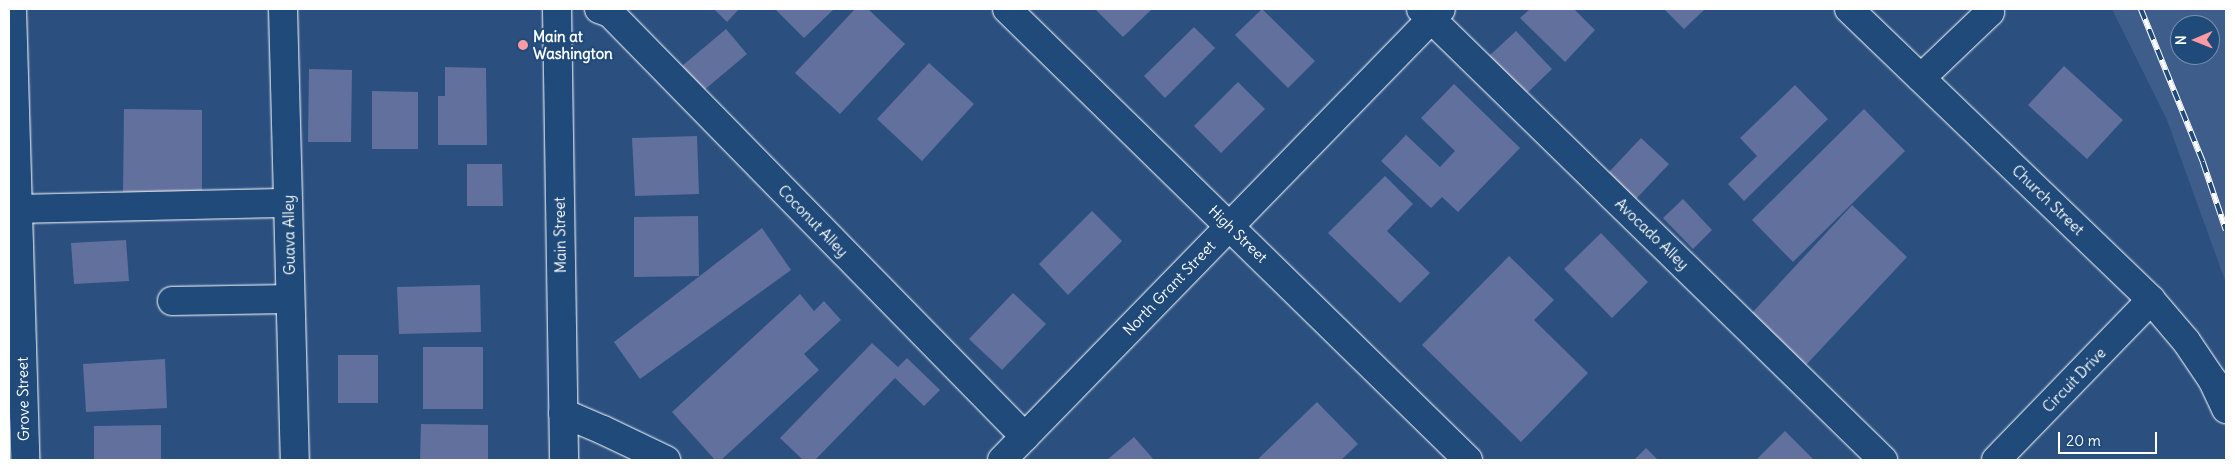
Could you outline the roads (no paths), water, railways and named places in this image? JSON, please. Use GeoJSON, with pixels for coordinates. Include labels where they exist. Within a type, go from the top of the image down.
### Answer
{"type":"FeatureCollection","features":[{"type":"Feature","properties":{"kind":"street","name":"Grove Street"},"geometry":{"type":"LineString","coordinates":[[12,9],[25,460]]}},
{"type":"Feature","properties":{"kind":"street","name":"Guava Alley"},"geometry":{"type":"LineString","coordinates":[[283,9],[294,460]]}},
{"type":"Feature","properties":{"kind":"street","name":"Main Street"},"geometry":{"type":"LineString","coordinates":[[557,9],[564,460]]}},
{"type":"Feature","properties":{"kind":"street","name":"Coconut Alley"},"geometry":{"type":"LineString","coordinates":[[599,9],[610,13],[1025,437]]}},
{"type":"Feature","properties":{"kind":"street","name":"High Street"},"geometry":{"type":"LineString","coordinates":[[1007,9],[1468,460]]}},
{"type":"Feature","properties":{"kind":"street","name":"Church Street"},"geometry":{"type":"LineString","coordinates":[[1849,9],[2151,300],[2186,341],[2213,381],[2226,409]]}},
{"type":"Feature","properties":{"kind":"street"},"geometry":{"type":"LineString","coordinates":[[1921,78],[1990,12],[1987,9]]}},
{"type":"Feature","properties":{"kind":"street","name":"North Grant Street"},"geometry":{"type":"LineString","coordinates":[[1002,460],[1230,226],[1431,12]]}},
{"type":"Feature","properties":{"kind":"street","name":"Avocado Alley"},"geometry":{"type":"LineString","coordinates":[[1431,12],[1883,460]]}},
{"type":"Feature","properties":{"kind":"street"},"geometry":{"type":"LineString","coordinates":[[18,209],[288,202]]}},
{"type":"Feature","properties":{"kind":"street"},"geometry":{"type":"LineString","coordinates":[[172,301],[290,299]]}},
{"type":"Feature","properties":{"kind":"street","name":"Circuit Drive"},"geometry":{"type":"LineString","coordinates":[[1996,460],[2151,300]]}},
{"type":"Feature","properties":{"kind":"street"},"geometry":{"type":"LineString","coordinates":[[563,413],[666,460]]}},
{"type":"Feature","properties":{"kind":"railway"},"geometry":{"type":"LineString","coordinates":[[2141,9],[2203,162],[2226,230]]}},
{"type":"Feature","properties":{"kind":"place","name":"Main at Washington"},"geometry":{"type":"Point","coordinates":[523,45]}}]}
